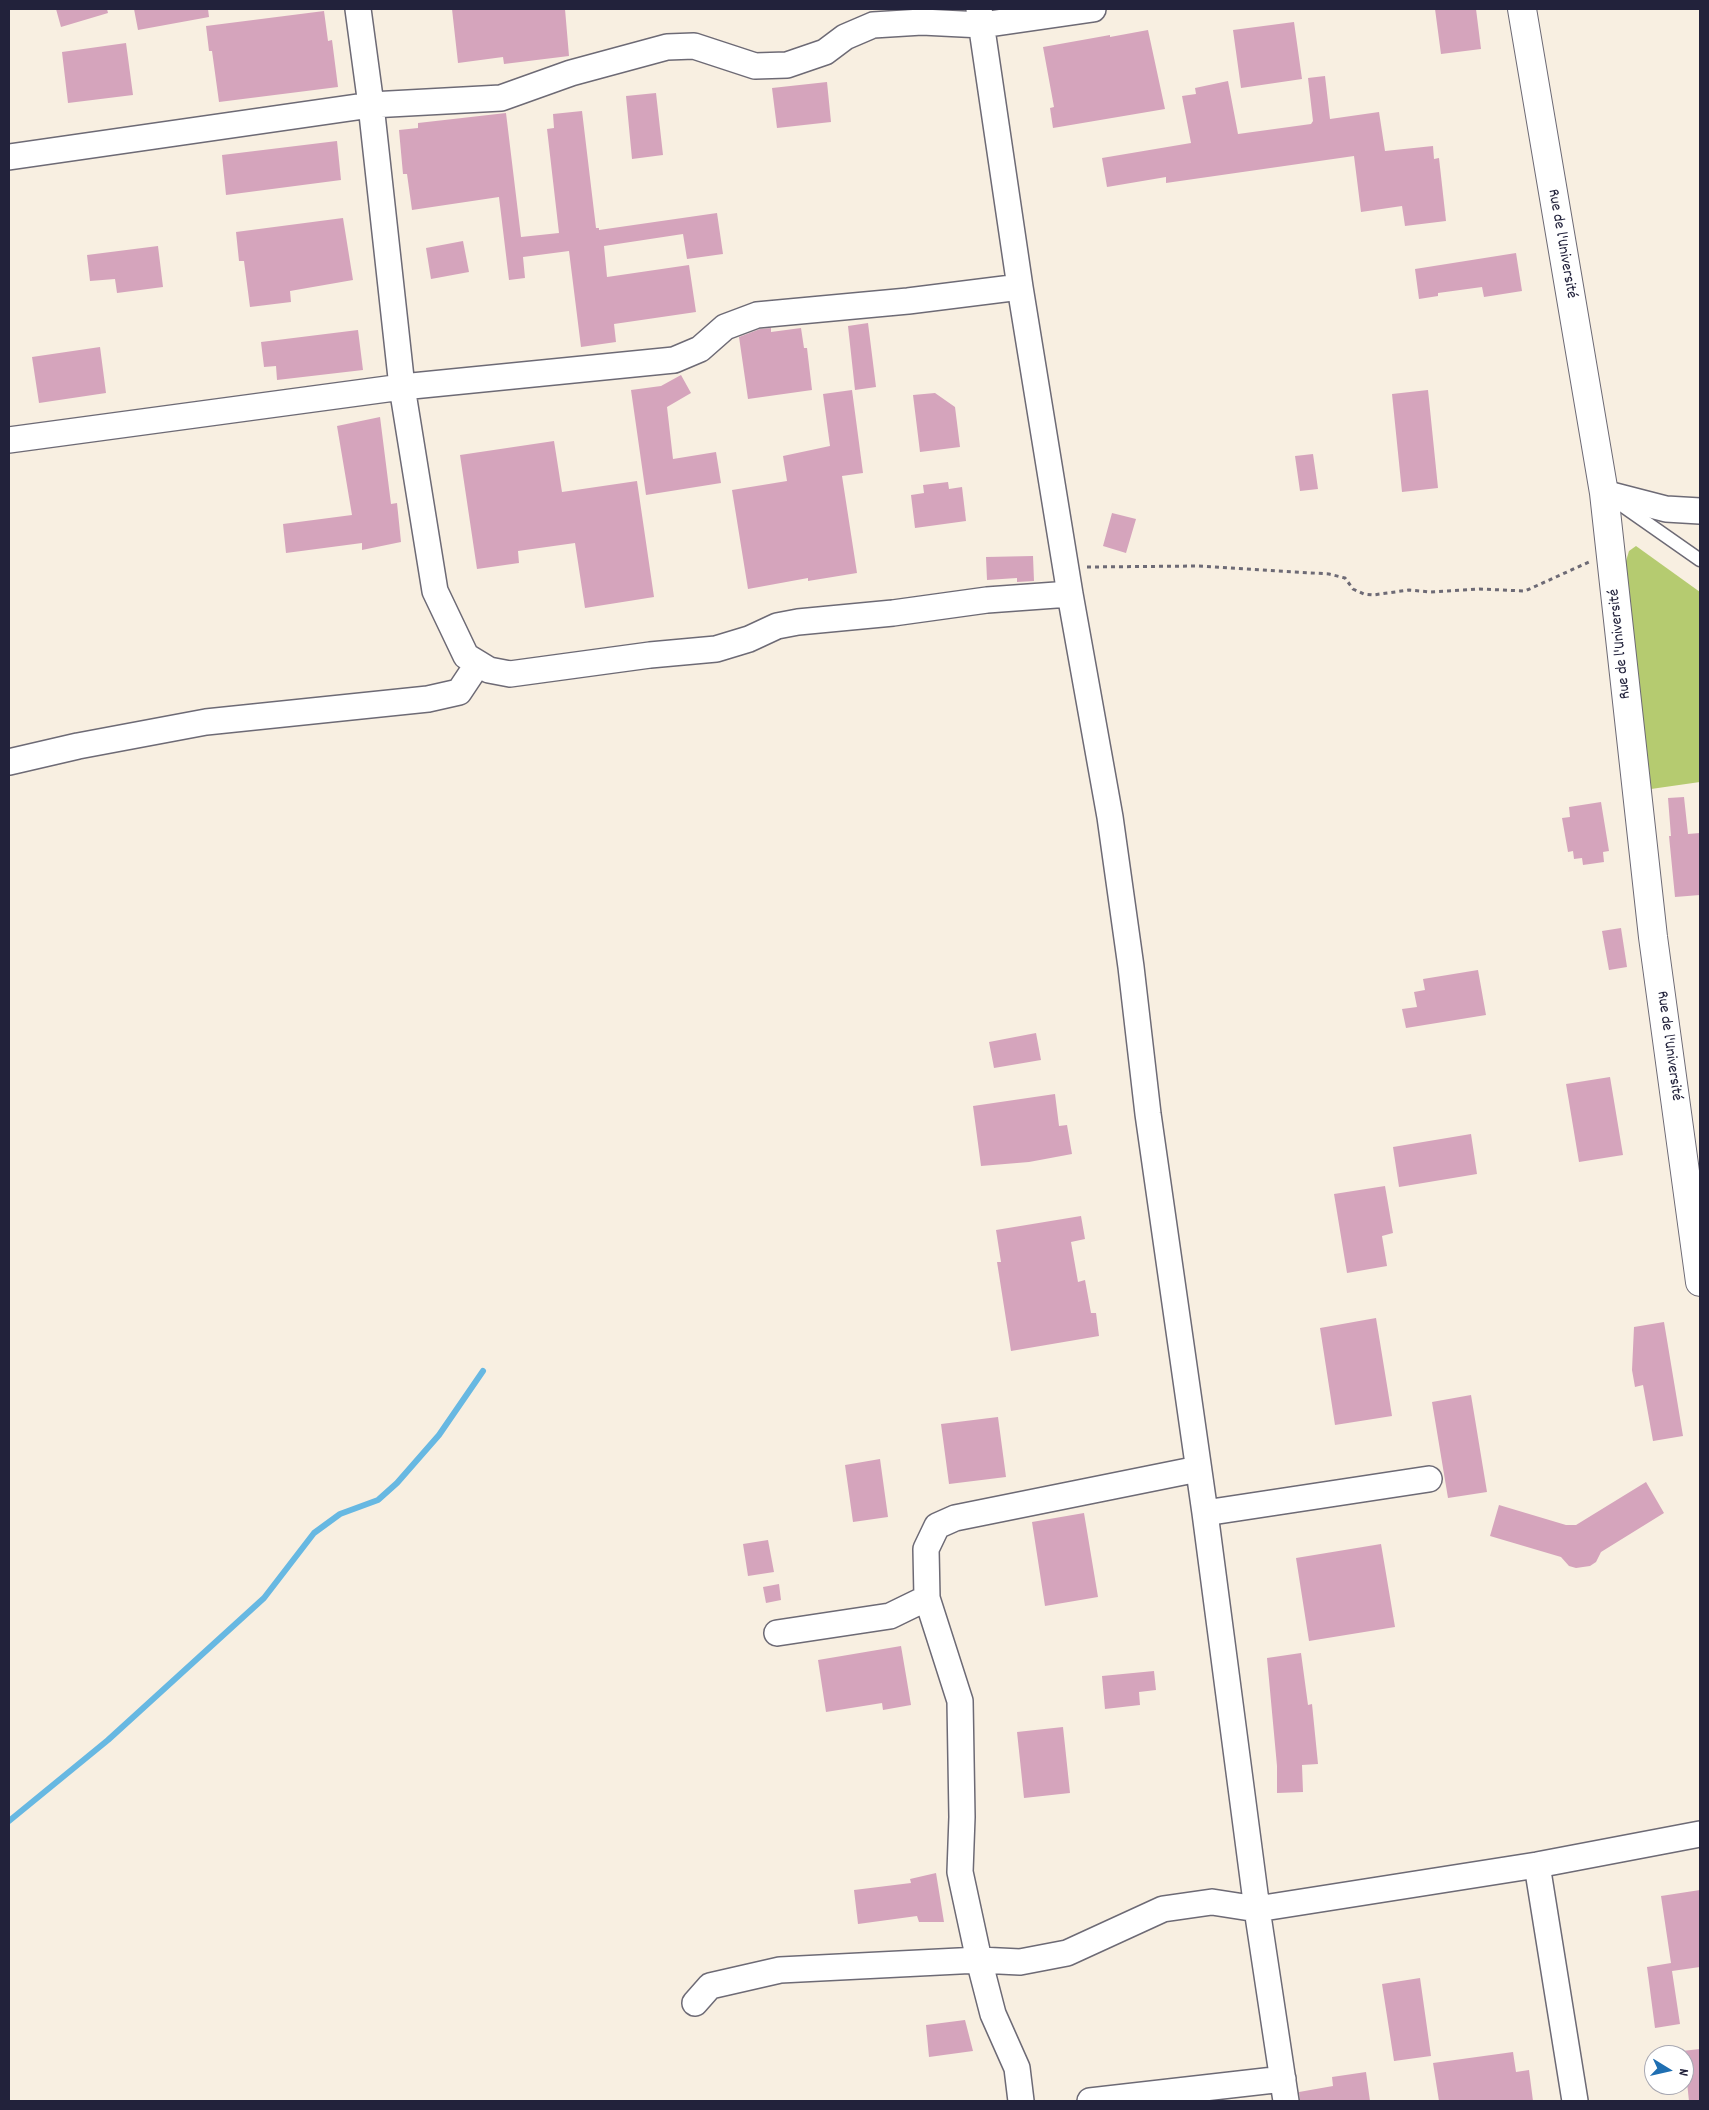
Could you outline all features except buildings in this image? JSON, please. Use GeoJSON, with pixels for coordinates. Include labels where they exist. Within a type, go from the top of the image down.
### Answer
{"type":"FeatureCollection","features":[{"type":"Feature","properties":{"kind":"street"},"geometry":{"type":"LineString","coordinates":[[358,9],[402,387],[435,591],[466,656],[477,665],[488,670],[510,674],[650,655],[716,649],[750,639],[777,626],[798,622],[893,613],[988,600],[1070,594]]}},
{"type":"Feature","properties":{"kind":"street"},"geometry":{"type":"LineString","coordinates":[[9,157],[370,105],[500,98],[572,73],[667,47],[694,46],[755,66],[787,65],[825,52],[846,37],[874,25],[1093,9]]}},
{"type":"Feature","properties":{"kind":"street","name":"Rue de l'Université"},"geometry":{"type":"LineString","coordinates":[[1522,9],[1604,493],[1653,937],[1700,1282]]}},
{"type":"Feature","properties":{"kind":"street"},"geometry":{"type":"LineString","coordinates":[[981,17],[1020,287],[1070,594],[1110,817],[1148,1114],[1205,1513],[1257,1909],[1285,2090],[1090,2101]]}},
{"type":"Feature","properties":{"kind":"street"},"geometry":{"type":"LineString","coordinates":[[9,440],[402,387],[674,360],[700,349],[725,328],[758,316],[908,301],[1020,287]]}},
{"type":"Feature","properties":{"kind":"street"},"geometry":{"type":"LineString","coordinates":[[1604,493],[1666,509],[1700,511]]}},
{"type":"Feature","properties":{"kind":"street"},"geometry":{"type":"LineString","coordinates":[[9,762],[78,746],[206,722],[428,699],[459,692],[477,665]]}},
{"type":"Feature","properties":{"kind":"street"},"geometry":{"type":"LineString","coordinates":[[1021,2101],[1017,2068],[993,2014],[960,1872],[962,1817],[960,1701],[927,1598],[926,1549],[937,1526],[955,1518],[1198,1469]]}},
{"type":"Feature","properties":{"kind":"street"},"geometry":{"type":"LineString","coordinates":[[1205,1513],[1429,1478]]}},
{"type":"Feature","properties":{"kind":"street"},"geometry":{"type":"LineString","coordinates":[[776,1633],[890,1616],[927,1598]]}},
{"type":"Feature","properties":{"kind":"street"},"geometry":{"type":"LineString","coordinates":[[695,2003],[710,1986],[780,1970],[979,1960],[1020,1962],[1067,1953],[1163,1909],[1212,1902],[1257,1909],[1537,1865],[1700,1834]]}},
{"type":"Feature","properties":{"kind":"street"},"geometry":{"type":"LineString","coordinates":[[1537,1865],[1575,2101]]}},
{"type":"Feature","properties":{"kind":"lane"},"geometry":{"type":"LineString","coordinates":[[1604,493],[1700,560]]}},
{"type":"Feature","properties":{"kind":"path"},"geometry":{"type":"LineString","coordinates":[[1066,568],[1199,566],[1329,574],[1345,578],[1353,589],[1364,594],[1373,595],[1410,590],[1430,592],[1479,589],[1525,591],[1610,552]]}},
{"type":"Feature","properties":{"kind":"green space"},"geometry":{"type":"Polygon","coordinates":[[[1636,546],[1700,592],[1700,782],[1651,789],[1623,571],[1629,551],[1636,546]]]}},
{"type":"Feature","properties":{"kind":"waterway"},"geometry":{"type":"LineString","coordinates":[[9,1821],[108,1740],[264,1598],[314,1533],[340,1514],[378,1500],[397,1483],[439,1435],[483,1371]]}}]}
